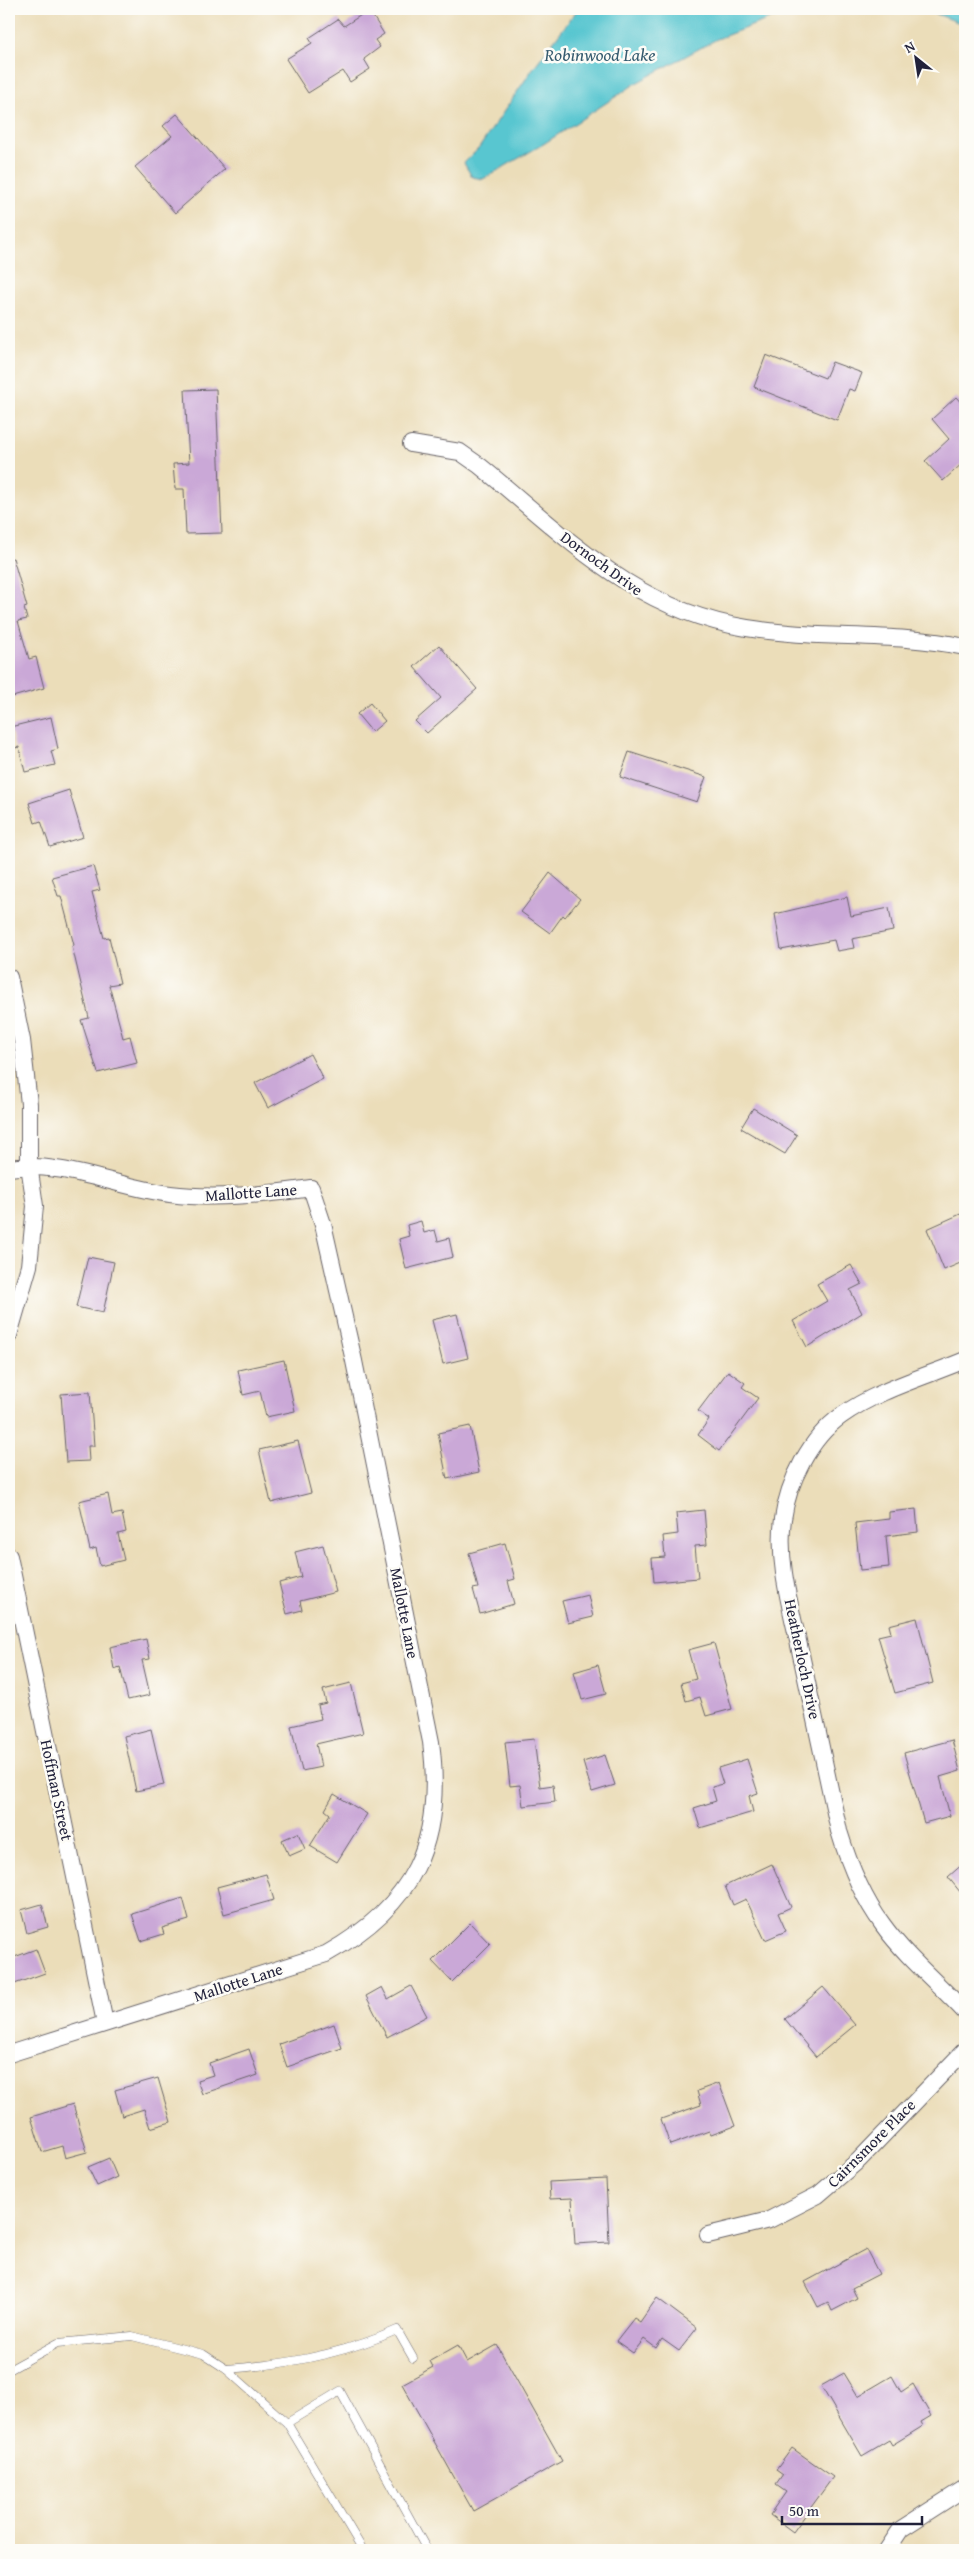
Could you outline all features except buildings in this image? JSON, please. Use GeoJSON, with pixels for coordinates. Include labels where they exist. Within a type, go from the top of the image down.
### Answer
{"type":"FeatureCollection","features":[{"type":"Feature","properties":{"kind":"street","name":"Dornoch Drive"},"geometry":{"type":"LineString","coordinates":[[411,444],[460,452],[480,466],[614,575],[645,594],[691,615],[757,630],[892,637],[965,647]]}},
{"type":"Feature","properties":{"kind":"street"},"geometry":{"type":"LineString","coordinates":[[9,977],[23,1050],[29,1104],[30,1165],[35,1206],[29,1266],[9,1335]]}},
{"type":"Feature","properties":{"kind":"street"},"geometry":{"type":"LineString","coordinates":[[9,1168],[30,1165]]}},
{"type":"Feature","properties":{"kind":"street","name":"Mallotte Lane"},"geometry":{"type":"LineString","coordinates":[[9,2054],[326,1954],[354,1938],[396,1899],[420,1862],[432,1819],[435,1773],[431,1742],[354,1361],[323,1224],[310,1188],[264,1195],[170,1194],[84,1173],[30,1165]]}},
{"type":"Feature","properties":{"kind":"street","name":"Heatherloch Drive"},"geometry":{"type":"LineString","coordinates":[[965,1360],[871,1399],[840,1416],[819,1438],[802,1463],[790,1490],[785,1508],[781,1546],[790,1604],[838,1831],[847,1859],[868,1904],[883,1925],[965,2012]]}},
{"type":"Feature","properties":{"kind":"street","name":"Hoffman Street"},"geometry":{"type":"LineString","coordinates":[[9,1556],[105,2023]]}},
{"type":"Feature","properties":{"kind":"street","name":"Cairnsmore Place"},"geometry":{"type":"LineString","coordinates":[[708,2236],[769,2220],[818,2195],[859,2160],[965,2050]]}},
{"type":"Feature","properties":{"kind":"street"},"geometry":{"type":"LineString","coordinates":[[888,2550],[901,2529],[965,2488]]}},
{"type":"Feature","properties":{"kind":"lane"},"geometry":{"type":"LineString","coordinates":[[226,2369],[261,2367],[329,2353],[370,2342],[397,2330],[413,2358]]}},
{"type":"Feature","properties":{"kind":"lane"},"geometry":{"type":"LineString","coordinates":[[9,2370],[58,2343],[132,2336],[203,2354],[226,2369],[287,2423],[363,2550]]}},
{"type":"Feature","properties":{"kind":"lane"},"geometry":{"type":"LineString","coordinates":[[287,2423],[340,2392],[427,2550]]}},
{"type":"Feature","properties":{"kind":"water","name":"Robinwood Lake"},"geometry":{"type":"Polygon","coordinates":[[[578,9],[822,9],[772,18],[717,39],[638,82],[545,143],[483,179],[472,177],[464,163],[479,148],[534,67],[578,9]]]}},
{"type":"Feature","properties":{"kind":"water"},"geometry":{"type":"Polygon","coordinates":[[[924,9],[965,9],[965,25],[924,9]]]}}]}
